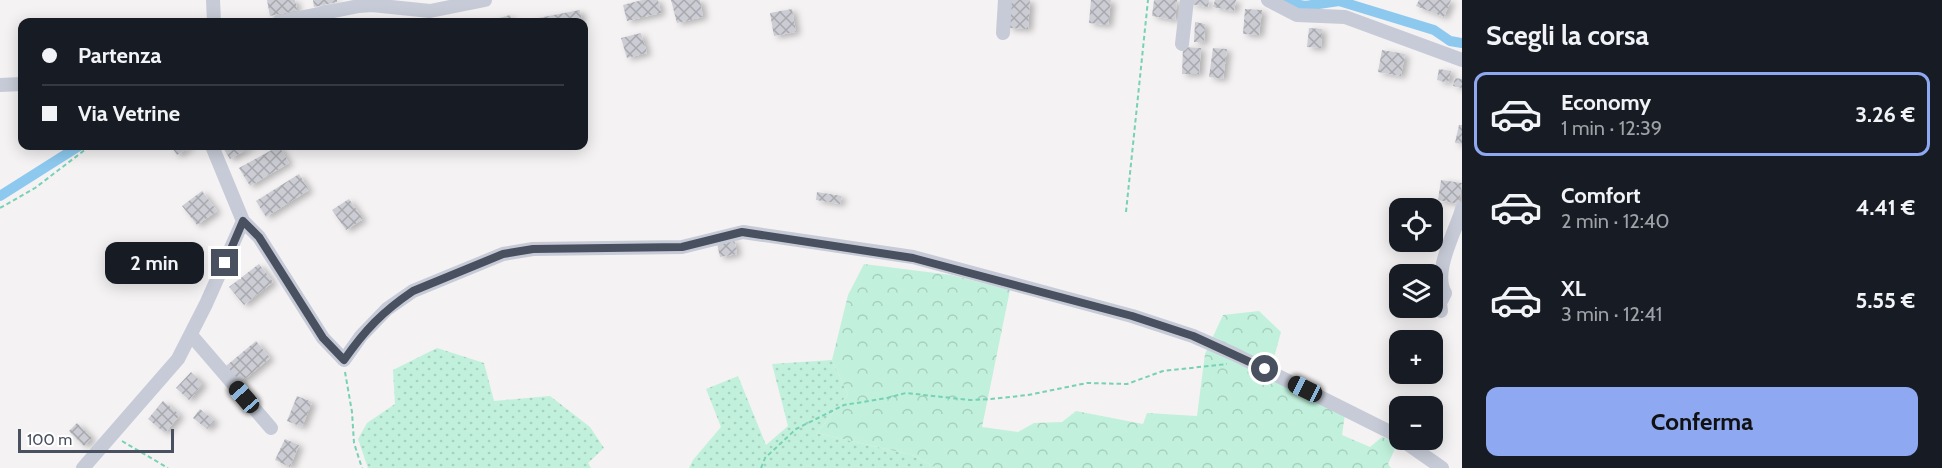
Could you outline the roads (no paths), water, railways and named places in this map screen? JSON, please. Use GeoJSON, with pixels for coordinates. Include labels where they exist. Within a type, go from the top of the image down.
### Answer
{"type":"FeatureCollection","features":[{"type":"Feature","properties":{"kind":"street"},"geometry":{"type":"LineString","coordinates":[[213,0],[214,18]]}},
{"type":"Feature","properties":{"kind":"street"},"geometry":{"type":"LineString","coordinates":[[307,18],[359,6],[372,5],[430,11],[485,0]]}},
{"type":"Feature","properties":{"kind":"street"},"geometry":{"type":"LineString","coordinates":[[1003,33],[1005,0]]}},
{"type":"Feature","properties":{"kind":"street"},"geometry":{"type":"LineString","coordinates":[[1182,44],[1187,0]]}},
{"type":"Feature","properties":{"kind":"street"},"geometry":{"type":"LineString","coordinates":[[1268,0],[1297,15],[1346,17],[1462,60]]}},
{"type":"Feature","properties":{"kind":"street"},"geometry":{"type":"LineString","coordinates":[[0,85],[18,84]]}},
{"type":"Feature","properties":{"kind":"street"},"geometry":{"type":"LineString","coordinates":[[214,150],[243,221],[259,237],[323,338],[344,360],[361,336],[387,309],[413,291],[503,254],[533,249],[682,247],[742,232],[913,258],[1132,316],[1193,336],[1244,358],[1389,432]]}},
{"type":"Feature","properties":{"kind":"street"},"geometry":{"type":"LineString","coordinates":[[1443,266],[1462,209]]}},
{"type":"Feature","properties":{"kind":"street"},"geometry":{"type":"LineString","coordinates":[[83,468],[178,359],[243,221]]}},
{"type":"Feature","properties":{"kind":"street"},"geometry":{"type":"LineString","coordinates":[[190,334],[271,428]]}},
{"type":"Feature","properties":{"kind":"street"},"geometry":{"type":"LineString","coordinates":[[1417,450],[1442,468]]}},
{"type":"Feature","properties":{"kind":"waterway"},"geometry":{"type":"LineString","coordinates":[[1282,0],[1305,6],[1339,1],[1434,30],[1450,41],[1462,43]]}},
{"type":"Feature","properties":{"kind":"waterway"},"geometry":{"type":"LineString","coordinates":[[0,196],[73,150]]}}]}
